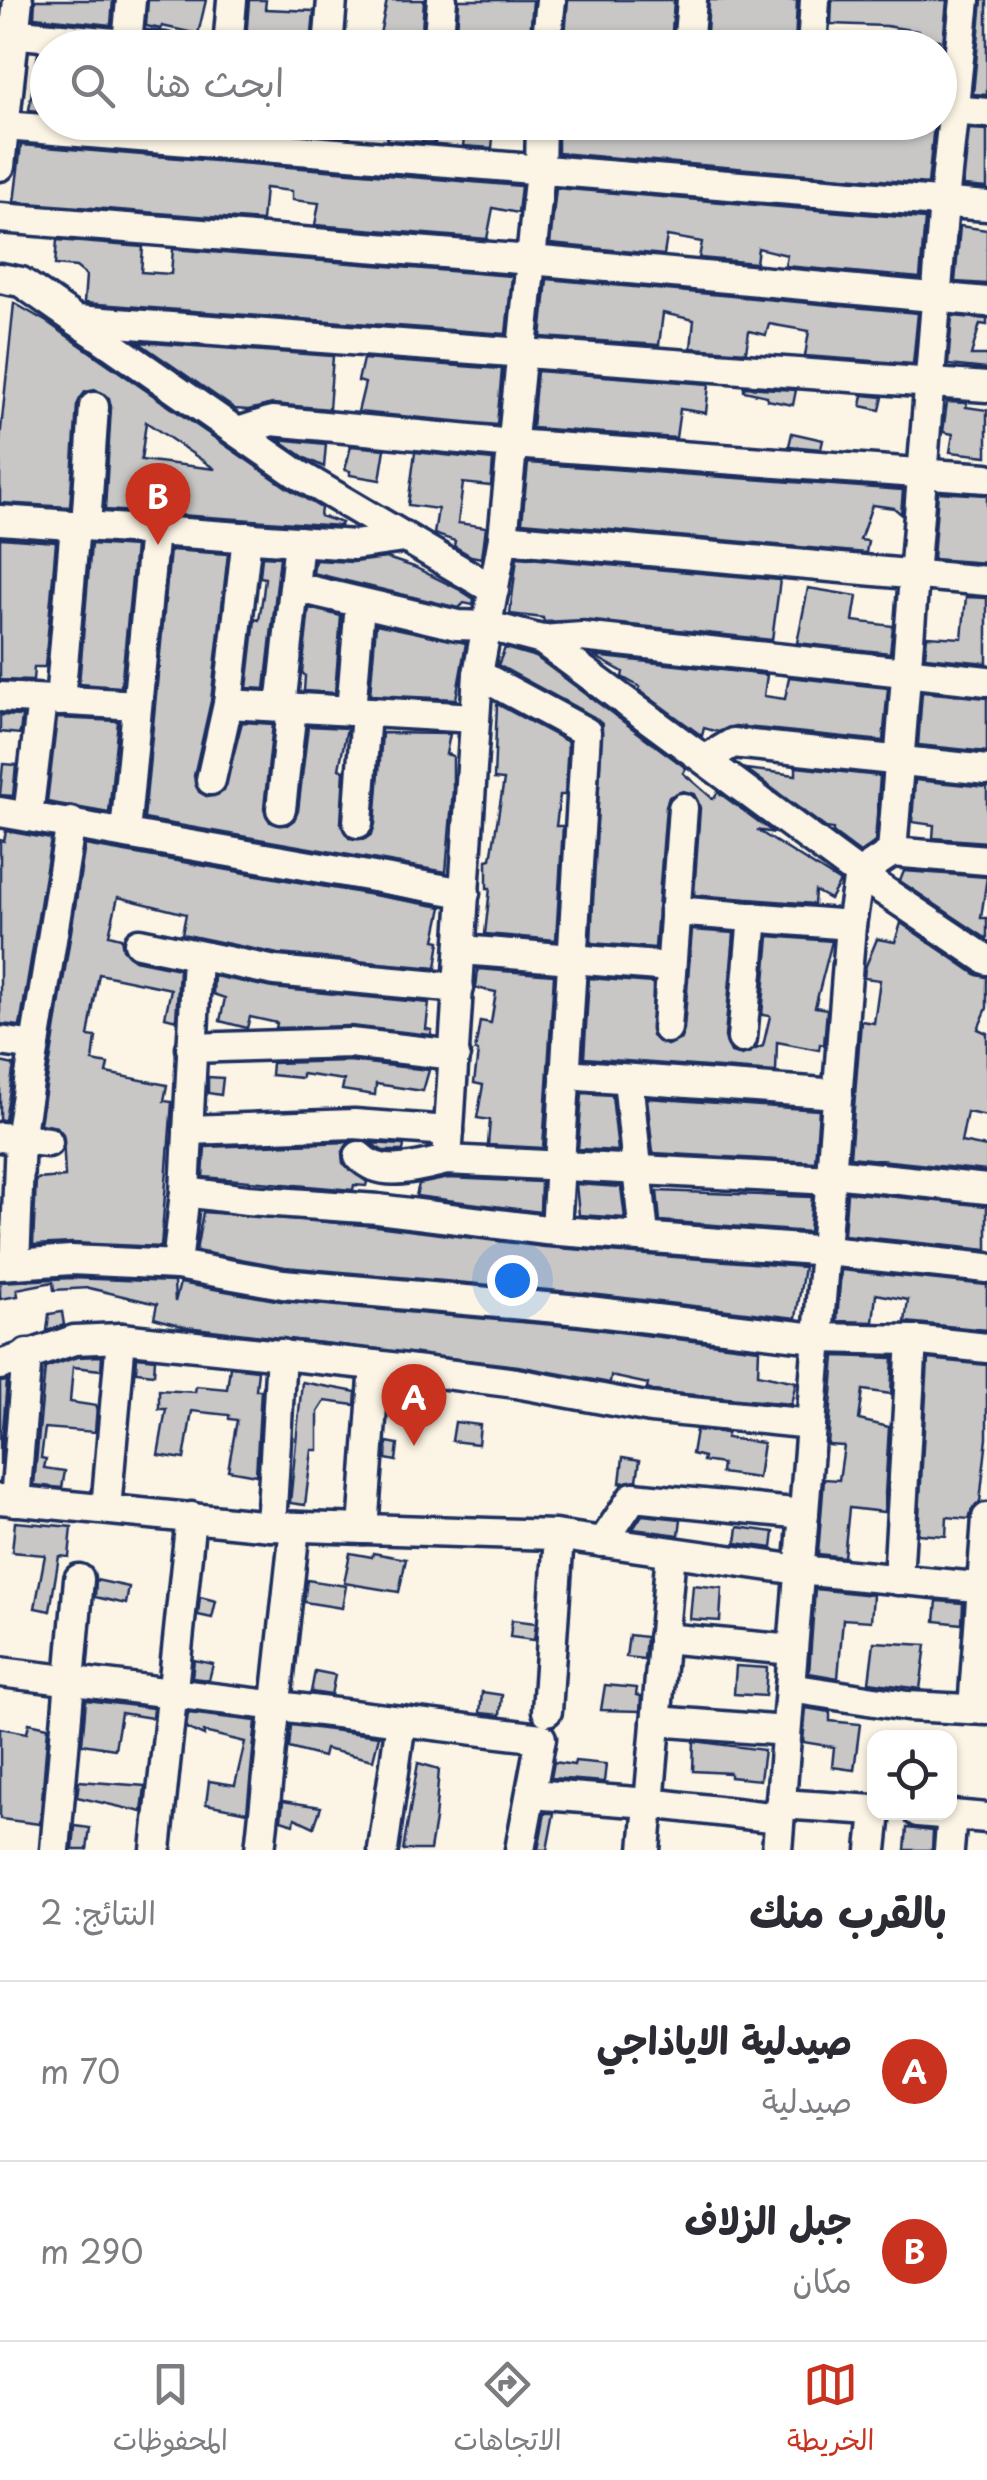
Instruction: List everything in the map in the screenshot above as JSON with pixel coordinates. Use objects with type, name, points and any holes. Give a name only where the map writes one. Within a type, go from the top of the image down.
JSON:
[{"type":"street","points":[[0,166],[7,33],[18,0]]},
{"type":"street","points":[[128,30],[131,0]]},
{"type":"street","points":[[230,30],[232,0]]},
{"type":"street","points":[[330,30],[332,0]]},
{"type":"street","points":[[440,30],[442,0]]},
{"type":"street","points":[[548,30],[551,0]]},
{"type":"street","points":[[690,30],[692,0]]},
{"type":"street","points":[[813,30],[815,0]]},
{"type":"street","points":[[957,48],[964,0]]},
{"type":"street","points":[[957,111],[987,113]]},
{"type":"street","points":[[4,126],[30,128]]},
{"type":"street","points":[[175,140],[987,206]]},
{"type":"street","points":[[448,1160],[478,674],[503,538],[541,140]]},
{"type":"street","points":[[892,852],[932,382],[947,140]]},
{"type":"street","points":[[0,218],[530,260],[987,302]]},
{"type":"street","points":[[0,278],[21,282],[296,473],[494,590]]},
{"type":"street","points":[[76,320],[987,386]]},
{"type":"street","points":[[28,816],[81,526],[94,407]]},
{"type":"street","points":[[238,432],[272,421],[512,444],[987,478]]},
{"type":"street","points":[[0,520],[354,545],[404,538]]},
{"type":"street","points":[[125,833],[154,530]]},
{"type":"street","points":[[212,780],[228,704],[247,537]]},
{"type":"street","points":[[503,538],[987,580]]},
{"type":"street","points":[[281,809],[299,541]]},
{"type":"street","points":[[295,587],[457,625],[488,626],[542,640],[582,638],[987,681]]},
{"type":"street","points":[[358,823],[360,604]]},
{"type":"street","points":[[542,640],[859,874],[987,960]]},
{"type":"street","points":[[478,674],[586,732],[556,1230]]},
{"type":"street","points":[[0,698],[137,705]]},
{"type":"street","points":[[228,704],[475,718]]},
{"type":"street","points":[[706,759],[733,743],[987,770]]},
{"type":"street","points":[[667,1028],[682,808]]},
{"type":"street","points":[[0,812],[466,893]]},
{"type":"street","points":[[71,822],[35,1046],[7,1265],[71,1260],[177,1265],[283,1284],[580,1310],[816,1338],[912,1340],[987,1348]]},
{"type":"street","points":[[776,1850],[851,926],[859,874],[892,852],[987,860]]},
{"type":"street","points":[[674,911],[851,926]]},
{"type":"street","points":[[742,1038],[753,917]]},
{"type":"street","points":[[139,943],[275,971],[459,988]]},
{"type":"street","points":[[462,950],[670,967]]},
{"type":"street","points":[[177,1265],[186,1192],[196,957]]},
{"type":"street","points":[[0,1041],[35,1046]]},
{"type":"street","points":[[192,1048],[350,1043],[454,1055]]},
{"type":"street","points":[[565,1074],[838,1094]]},
{"type":"street","points":[[628,1079],[644,1236]]},
{"type":"street","points":[[188,1130],[354,1124],[449,1131]]},
{"type":"street","points":[[359,1156],[370,1167],[389,1169],[448,1160],[831,1177],[987,1190]]},
{"type":"street","points":[[186,1192],[987,1268]]},
{"type":"street","points":[[0,1364],[74,1340],[121,1338],[375,1365],[516,1383],[650,1408],[811,1424]]},
{"type":"street","points":[[106,1510],[121,1338]]},
{"type":"street","points":[[898,1580],[912,1340]]},
{"type":"street","points":[[27,1354],[8,1500],[283,1526],[559,1536],[799,1570],[984,1588]]},
{"type":"street","points":[[260,1850],[278,1706],[283,1526],[280,1354]]},
{"type":"street","points":[[362,1528],[375,1365]]},
{"type":"street","points":[[603,1542],[633,1497],[804,1514]]},
{"type":"street","points":[[156,1850],[191,1517]]},
{"type":"street","points":[[790,1688],[907,1706],[980,1709],[987,1518]]},
{"type":"street","points":[[547,1712],[559,1536]]},
{"type":"street","points":[[645,1850],[670,1552]]},
{"type":"street","points":[[56,1850],[79,1579]]},
{"type":"street","points":[[663,1638],[792,1650]]},
{"type":"street","points":[[0,1672],[541,1738],[520,1850]]},
{"type":"street","points":[[382,1850],[401,1721]]},
{"type":"street","points":[[656,1721],[786,1731]]},
{"type":"street","points":[[531,1794],[780,1811],[867,1811]]},
{"type":"street","points":[[957,1815],[987,1818]]},
{"type":"street","points":[[872,1850],[874,1820]]},
{"type":"street","points":[[949,1850],[952,1820]]},
{"type":"building","points":[[35,0],[113,0],[111,25],[34,17]]},
{"type":"building","points":[[148,0],[206,0],[199,30],[146,26]]},
{"type":"building","points":[[249,0],[266,0],[265,9],[314,11],[312,30],[247,30]]},
{"type":"building","points":[[387,0],[424,0],[422,30],[381,30]]},
{"type":"building","points":[[459,0],[533,0],[530,30],[457,30]]},
{"type":"building","points":[[568,0],[674,0],[672,30],[566,30]]},
{"type":"building","points":[[709,0],[797,0],[796,30],[707,30]]},
{"type":"building","points":[[832,0],[947,0],[944,30],[831,24]]},
{"type":"building","points":[[982,0],[987,0],[987,95],[973,94]]},
{"type":"building","points":[[969,129],[987,130],[987,188],[963,186]]},
{"type":"building","points":[[387,140],[435,140],[435,143]]},
{"type":"building","points":[[464,140],[493,140],[492,148],[463,146]]},
{"type":"building","points":[[558,140],[932,140],[928,184],[558,153]]},
{"type":"building","points":[[21,145],[521,186],[518,213],[493,208],[487,239],[315,225],[319,203],[292,200],[292,191],[265,188],[262,221],[14,202]]},
{"type":"building","points":[[556,188],[925,219],[920,278],[785,266],[787,255],[758,248],[756,263],[699,258],[702,242],[667,236],[664,255],[550,244]]},
{"type":"building","points":[[960,226],[987,230],[987,284],[955,282]]},
{"type":"building","points":[[57,240],[143,247],[141,272],[171,274],[173,249],[512,276],[506,334],[84,303],[86,275],[76,267],[55,265]]},
{"type":"building","points":[[547,279],[918,313],[913,364],[805,356],[809,331],[769,324],[766,335],[749,331],[746,352],[691,348],[694,320],[663,313],[659,345],[541,337]]},
{"type":"building","points":[[14,303],[321,508],[320,516],[342,523],[340,526],[105,510],[111,407],[109,398],[96,390],[85,392],[77,405],[70,507],[0,503],[0,439]],"holes":[[[146,422],[215,469],[141,460]]]},
{"type":"building","points":[[952,316],[987,319],[987,325],[980,324],[971,355],[987,355],[987,369],[948,365]]},
{"type":"building","points":[[138,342],[333,356],[329,409],[273,404],[235,409]]},
{"type":"building","points":[[363,359],[502,369],[497,425],[358,412],[365,383],[358,381]]},
{"type":"building","points":[[537,371],[709,384],[706,413],[680,409],[676,438],[532,428]]},
{"type":"building","points":[[744,387],[796,390],[793,405],[767,400],[767,396],[744,391]]},
{"type":"building","points":[[863,395],[883,397],[880,410],[861,406]]},
{"type":"building","points":[[947,402],[987,410],[987,456],[950,452],[953,434],[943,432]]},
{"type":"building","points":[[792,433],[823,440],[821,449],[789,446]]},
{"type":"building","points":[[278,439],[326,444],[324,467],[305,458]]},
{"type":"building","points":[[351,446],[385,449],[380,480],[350,475],[345,470]]},
{"type":"building","points":[[415,452],[493,460],[491,486],[463,483],[458,523],[486,527],[482,558],[454,546],[455,541],[434,534],[438,509],[408,505]]},
{"type":"building","points":[[528,463],[903,490],[901,514],[894,508],[872,505],[860,540],[868,541],[866,553],[522,522]]},
{"type":"building","points":[[938,492],[987,495],[987,563],[933,559]]},
{"type":"building","points":[[0,538],[56,542],[45,667],[34,667],[33,681],[0,680]]},
{"type":"building","points":[[91,544],[135,547],[121,687],[79,684]]},
{"type":"building","points":[[170,550],[228,554],[211,701],[194,776],[199,792],[208,797],[224,791],[242,722],[273,724],[264,808],[270,822],[287,825],[298,811],[308,726],[347,728],[339,769],[344,771],[341,823],[349,838],[365,839],[372,834],[375,824],[382,733],[450,734],[446,754],[453,756],[453,790],[446,872],[144,819]]},
{"type":"building","points":[[262,556],[280,557],[265,689],[247,688],[255,619],[259,620],[265,578],[260,577]]},
{"type":"building","points":[[517,557],[780,580],[772,640],[584,620],[544,622],[543,618],[510,614]]},
{"type":"building","points":[[387,558],[460,590],[474,599],[473,605],[464,603],[459,608],[313,573],[315,560],[353,562]]},
{"type":"building","points":[[808,588],[857,596],[853,621],[893,626],[890,653],[797,643]]},
{"type":"building","points":[[966,597],[987,598],[987,663],[925,657],[927,636],[962,638]]},
{"type":"building","points":[[309,608],[341,616],[335,693],[304,691],[302,672]]},
{"type":"building","points":[[376,624],[466,643],[456,699],[370,695]]},
{"type":"building","points":[[505,648],[536,657],[686,768],[683,773],[713,799],[718,792],[774,833],[757,830],[840,882],[830,899],[815,891],[814,904],[694,895],[700,808],[694,794],[683,791],[669,797],[666,807],[655,948],[591,943],[602,724],[498,665]]},
{"type":"building","points":[[594,656],[767,675],[764,696],[785,699],[789,677],[888,688],[883,741],[735,726],[718,732],[704,728],[702,736],[622,677],[623,672]]},
{"type":"building","points":[[922,692],[987,698],[987,752],[918,745]]},
{"type":"building","points":[[497,704],[568,742],[565,795],[560,795],[556,826],[563,826],[556,940],[485,934],[490,888],[487,860],[491,859],[504,780],[494,779]]},
{"type":"building","points":[[0,715],[22,716],[20,734],[0,732]]},
{"type":"building","points":[[57,718],[118,721],[109,813],[47,802]]},
{"type":"building","points":[[3,764],[16,765],[13,796],[0,795]]},
{"type":"building","points":[[796,767],[880,776],[875,842],[860,853],[833,829],[826,828],[746,769],[796,775]]},
{"type":"building","points":[[915,780],[987,787],[987,842],[933,838],[934,825],[912,822]]},
{"type":"building","points":[[6,831],[51,839],[20,1026],[0,1024],[0,840],[4,841]]},
{"type":"building","points":[[85,845],[442,907],[435,940],[440,941],[436,968],[278,954],[182,934],[186,914],[118,897],[109,935],[121,938],[123,949],[135,960],[179,969],[176,1020],[165,1017],[171,989],[99,974],[88,1036],[96,1037],[93,1061],[108,1064],[106,1073],[167,1085],[164,1101],[172,1102],[161,1247],[33,1245],[36,1179],[65,1177],[63,1134],[57,1127],[40,1124]]},
{"type":"building","points":[[904,871],[987,877],[981,918],[987,918],[987,939],[900,881]]},
{"type":"building","points":[[901,923],[977,975],[987,977],[987,1008],[978,1029],[987,1033],[987,1116],[967,1112],[961,1142],[987,1147],[987,1171],[850,1157],[861,1021],[874,1023],[880,980],[864,978],[865,968],[877,939],[895,942]]},
{"type":"building","points":[[692,930],[734,933],[725,1037],[731,1052],[741,1055],[763,1046],[770,1016],[762,1015],[769,936],[832,941],[815,1007],[827,1009],[824,1045],[820,1044],[819,1050],[777,1042],[776,1072],[584,1058],[589,978],[653,983],[652,1036],[667,1045],[681,1039]]},
{"type":"building","points":[[478,969],[554,975],[543,1148],[488,1145],[490,1120],[477,1118],[483,1085],[474,1083],[478,1052],[475,1051],[480,1021],[491,1023],[496,992],[476,988]]},
{"type":"building","points":[[214,976],[273,988],[429,1003],[426,1029],[432,1030],[431,1035],[350,1026],[276,1028],[277,1023],[250,1017],[247,1028],[220,1021],[225,998],[213,994]]},
{"type":"building","points":[[349,1061],[429,1070],[423,1091],[376,1084],[375,1095],[342,1090],[344,1080],[302,1074],[302,1078],[271,1075],[272,1063]]},
{"type":"building","points":[[0,1062],[14,1065],[5,1120],[0,1120]]},
{"type":"building","points":[[208,1077],[223,1078],[221,1095],[208,1093]]},
{"type":"building","points":[[582,1093],[612,1095],[618,1151],[578,1149]]},
{"type":"building","points":[[647,1098],[819,1110],[815,1162],[653,1153]]},
{"type":"building","points":[[350,1142],[342,1153],[343,1163],[367,1182],[366,1186],[354,1185],[353,1190],[203,1177],[205,1147]]},
{"type":"building","points":[[370,1143],[404,1145],[403,1151],[383,1151]]},
{"type":"building","points":[[449,1178],[541,1182],[540,1212],[416,1196],[419,1184]]},
{"type":"building","points":[[576,1184],[621,1187],[625,1218],[579,1215]]},
{"type":"building","points":[[657,1191],[812,1197],[809,1232],[660,1221]]},
{"type":"building","points":[[847,1192],[987,1206],[987,1250],[844,1235]]},
{"type":"building","points":[[203,1212],[376,1226],[545,1247],[804,1267],[796,1318],[582,1293],[285,1267],[196,1251]]},
{"type":"building","points":[[841,1270],[987,1285],[987,1330],[905,1322],[908,1300],[876,1294],[873,1322],[837,1321]]},
{"type":"building","points":[[71,1278],[174,1282],[175,1302],[180,1283],[281,1301],[578,1327],[759,1349],[758,1374],[796,1382],[791,1404],[653,1391],[647,1389],[648,1384],[611,1376],[610,1383],[518,1366],[186,1327],[154,1318],[157,1304],[89,1288],[54,1290],[53,1282],[17,1289],[18,1296],[0,1299],[0,1282]]},
{"type":"building","points":[[62,1312],[64,1325],[47,1331],[49,1314]]},
{"type":"building","points":[[102,1356],[101,1370],[73,1367],[70,1402],[97,1406],[95,1432],[45,1428],[41,1458],[46,1459],[44,1468],[65,1471],[62,1488],[34,1485],[45,1368],[77,1357]]},
{"type":"building","points":[[835,1356],[893,1358],[891,1394],[863,1390],[859,1420],[889,1427],[884,1512],[849,1508],[844,1557],[818,1554],[824,1479],[839,1480],[844,1446],[828,1445]]},
{"type":"building","points":[[137,1357],[155,1359],[154,1374],[136,1372]]},
{"type":"building","points":[[928,1359],[987,1365],[987,1438],[980,1502],[969,1519],[947,1517],[946,1536],[918,1534]]},
{"type":"building","points":[[230,1367],[258,1370],[256,1390],[261,1390],[256,1475],[228,1470],[237,1420],[229,1419],[229,1415],[192,1411],[184,1459],[158,1455],[166,1409],[159,1409],[159,1390],[195,1392],[196,1386],[227,1389]]},
{"type":"building","points":[[7,1381],[0,1466],[0,1382]]},
{"type":"building","points":[[302,1382],[356,1392],[355,1405],[325,1401],[318,1412],[318,1450],[312,1450],[305,1505],[290,1503]]},
{"type":"building","points":[[455,1422],[480,1425],[478,1444],[452,1441]]},
{"type":"building","points":[[696,1430],[763,1443],[758,1478],[721,1473],[722,1464],[703,1461],[704,1457],[692,1454]]},
{"type":"building","points":[[387,1442],[398,1444],[396,1461],[386,1459]]},
{"type":"building","points":[[623,1457],[640,1460],[637,1480],[620,1483]]},
{"type":"building","points":[[642,1515],[681,1519],[679,1535],[633,1529]]},
{"type":"building","points":[[15,1522],[72,1527],[69,1557],[59,1556],[50,1611],[35,1608],[45,1555],[12,1552]]},
{"type":"building","points":[[738,1527],[774,1532],[772,1548],[736,1543]]},
{"type":"building","points":[[350,1553],[406,1559],[399,1592],[344,1583]]},
{"type":"building","points":[[96,1580],[129,1587],[126,1604],[95,1597]]},
{"type":"building","points":[[307,1580],[346,1586],[342,1608],[304,1602]]},
{"type":"building","points":[[693,1585],[722,1588],[720,1621],[690,1619]]},
{"type":"building","points":[[815,1589],[873,1595],[871,1621],[843,1619],[838,1678],[809,1673]]},
{"type":"building","points":[[200,1597],[216,1601],[212,1618],[198,1615]]},
{"type":"building","points":[[937,1601],[963,1603],[962,1624],[935,1621]]},
{"type":"building","points":[[512,1620],[536,1623],[534,1640],[510,1637]]},
{"type":"building","points":[[629,1635],[646,1637],[644,1659],[626,1657]]},
{"type":"building","points":[[874,1642],[926,1645],[920,1689],[869,1682]]},
{"type":"building","points":[[194,1660],[213,1664],[209,1680],[192,1678]]},
{"type":"building","points":[[736,1666],[767,1668],[765,1696],[734,1694]]},
{"type":"building","points":[[315,1671],[335,1675],[331,1695],[311,1692]]},
{"type":"building","points":[[605,1685],[637,1688],[640,1711],[601,1710]]},
{"type":"building","points":[[482,1692],[502,1695],[500,1715],[480,1713]]},
{"type":"building","points":[[86,1700],[153,1708],[152,1718],[121,1713],[115,1749],[82,1744]]},
{"type":"building","points":[[806,1708],[830,1712],[830,1721],[860,1724],[854,1770],[832,1767],[834,1747],[803,1742]]},
{"type":"building","points":[[188,1713],[256,1721],[247,1812],[206,1804],[209,1781],[235,1785],[245,1742],[204,1732],[204,1736],[186,1728]]},
{"type":"building","points":[[29,1723],[48,1727],[40,1824],[0,1819],[0,1728],[27,1733]]},
{"type":"building","points":[[291,1725],[379,1736],[373,1760],[325,1749],[323,1757],[289,1748]]},
{"type":"building","points":[[694,1741],[764,1750],[760,1780],[693,1771]]},
{"type":"building","points":[[575,1761],[606,1764],[604,1782],[551,1778],[554,1762],[574,1765]]},
{"type":"building","points":[[418,1763],[439,1769],[430,1850],[403,1850]]},
{"type":"building","points":[[79,1781],[145,1786],[142,1812],[77,1797]]},
{"type":"building","points":[[283,1801],[321,1807],[314,1827],[295,1818],[294,1824],[281,1820]]},
{"type":"building","points":[[545,1813],[554,1813],[547,1850],[538,1850]]},
{"type":"building","points":[[75,1826],[90,1828],[87,1850],[73,1850]]},
{"type":"building","points":[[907,1828],[933,1831],[932,1850],[905,1850]]},
{"type":"place","name":"جبل الزلاف","points":[[158,545]]},
{"type":"place","name":"صيدلية الاياذاجي","points":[[414,1446]]}]
